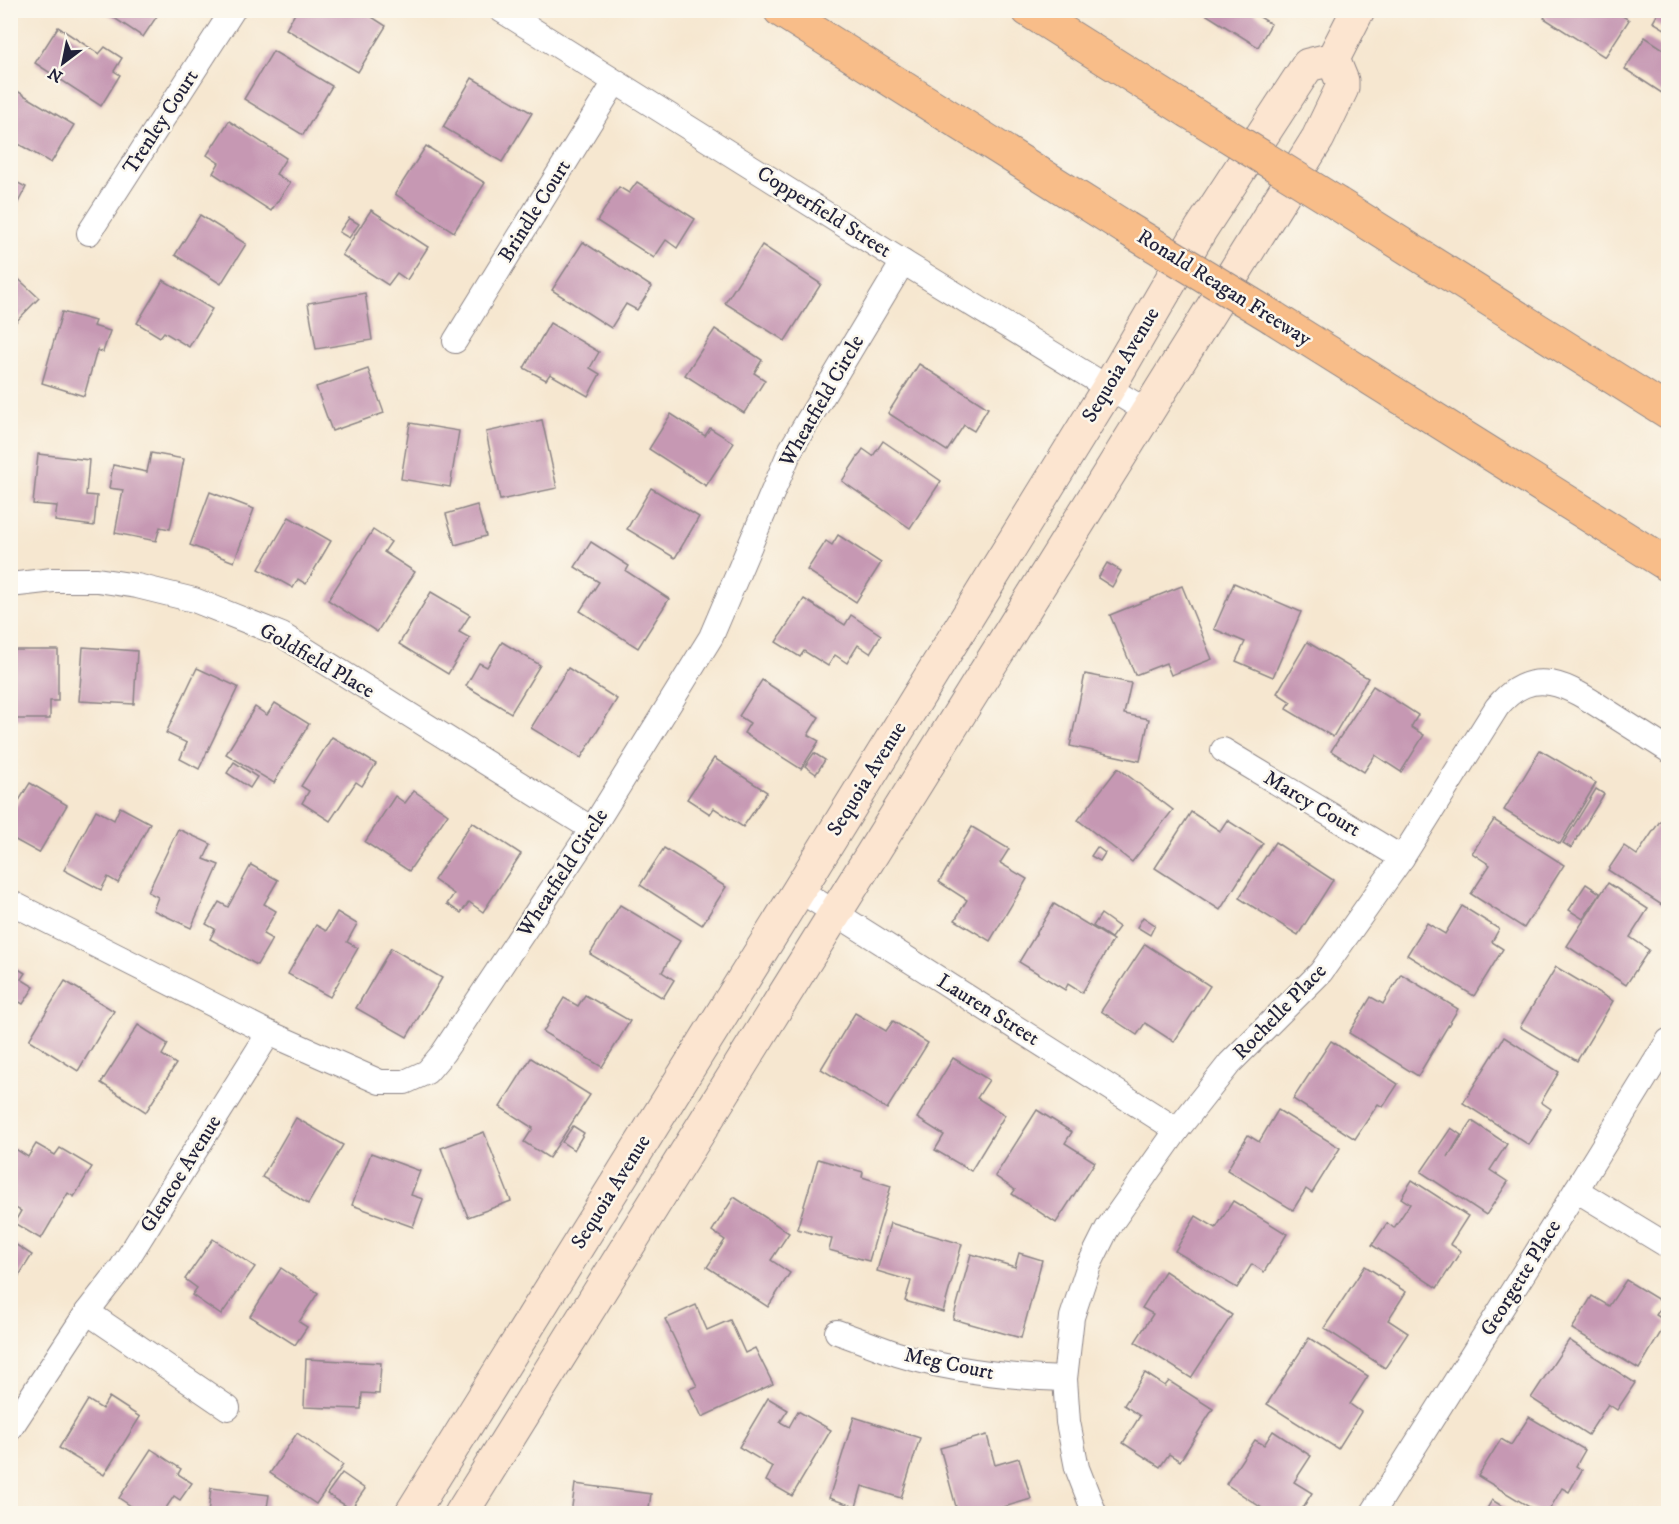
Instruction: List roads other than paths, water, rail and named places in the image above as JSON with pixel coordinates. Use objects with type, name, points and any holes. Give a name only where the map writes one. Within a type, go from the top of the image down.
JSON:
[{"type":"highway","name":"Ronald Reagan Freeway","points":[[780,10],[1668,565]]},
{"type":"highway","points":[[1028,10],[1668,412]]},
{"type":"main road","points":[[1332,59],[1358,10]]},
{"type":"main road","name":"Sequoia Avenue","points":[[411,1514],[1109,387],[1201,229],[1308,65],[1332,59],[1340,74],[1342,88],[1318,138],[461,1514]]},
{"type":"street","name":"Trenley Court","points":[[89,233],[233,10]]},
{"type":"street","name":"Copperfield Street","points":[[501,10],[903,262],[1148,412]]},
{"type":"street","name":"Brindle Court","points":[[456,341],[615,82]]},
{"type":"street","name":"Wheatfield Circle","points":[[10,902],[269,1033],[380,1082],[405,1082],[427,1072],[443,1053],[592,829],[711,637],[791,450],[903,262]]},
{"type":"street","name":"Goldfield Place","points":[[10,585],[53,580],[97,580],[137,586],[194,600],[282,635],[592,829]]},
{"type":"street","name":"Rochelle Place","points":[[1095,1514],[1077,1468],[1068,1422],[1065,1379],[1072,1317],[1089,1265],[1107,1229],[1178,1130],[1230,1063],[1321,972],[1402,858],[1505,697],[1521,686],[1536,682],[1560,685],[1578,693],[1668,750]]},
{"type":"street","name":"Marcy Court","points":[[1222,750],[1402,858]]},
{"type":"street","name":"Lauren Street","points":[[799,890],[1178,1130]]},
{"type":"street","name":"Glencoe Avenue","points":[[10,1429],[87,1312],[122,1267],[269,1033]]},
{"type":"street","name":"Georgette Place","points":[[1372,1514],[1668,1041]]},
{"type":"street","points":[[1576,1190],[1668,1246]]},
{"type":"street","points":[[87,1312],[228,1407]]},
{"type":"street","name":"Meg Court","points":[[837,1332],[898,1354],[959,1369],[1017,1378],[1065,1379]]}]
